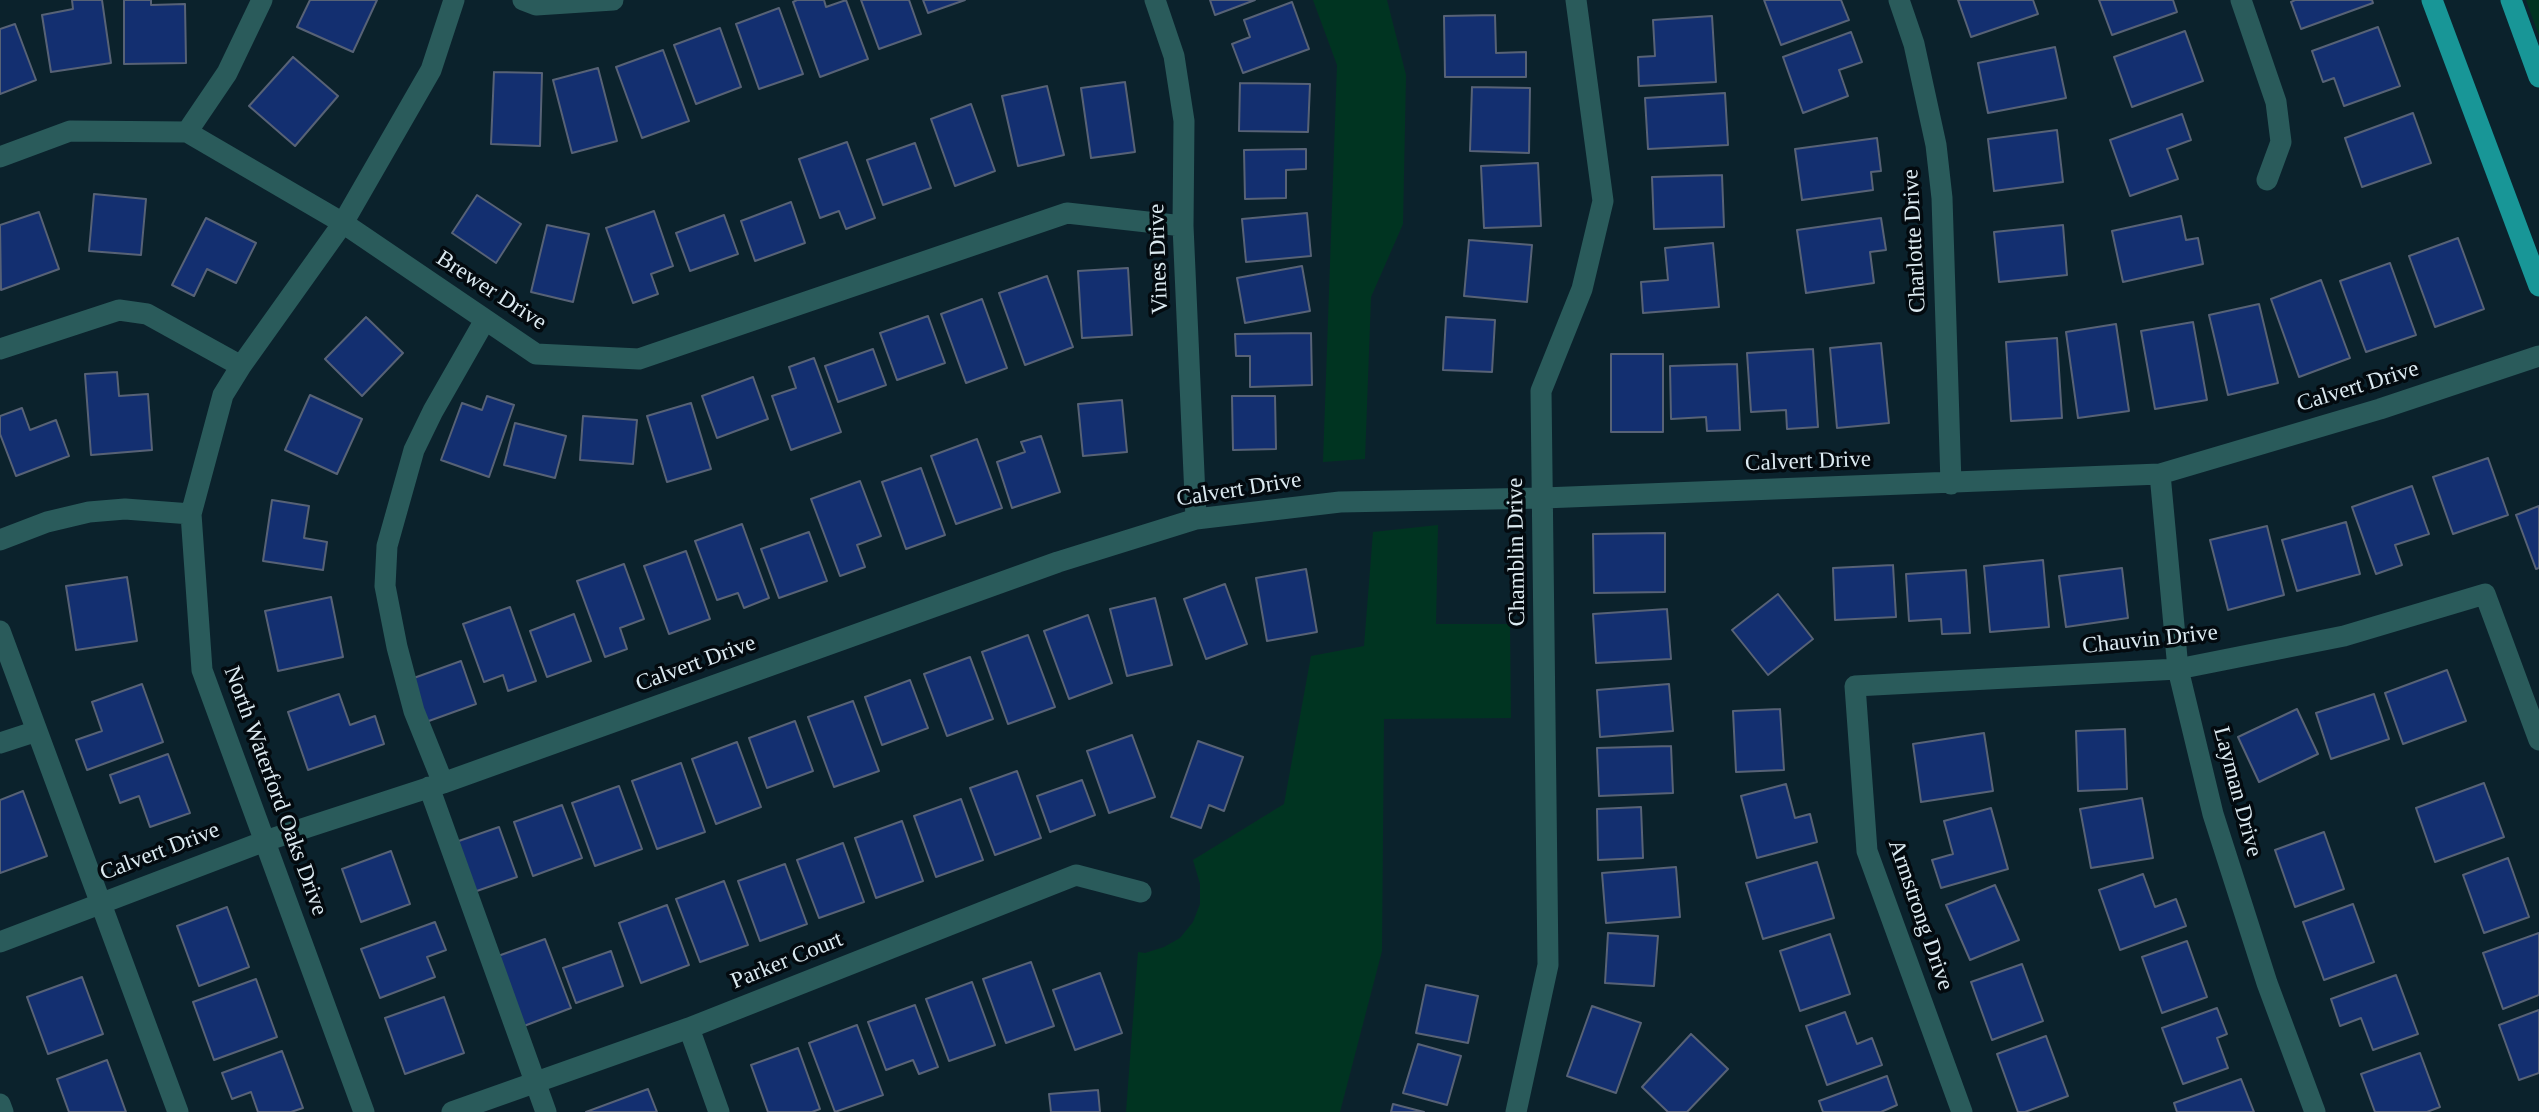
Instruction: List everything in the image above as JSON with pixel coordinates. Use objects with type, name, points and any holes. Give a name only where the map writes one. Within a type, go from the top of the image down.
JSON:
[{"type":"main road","points":[[2432,0],[2539,285]]},
{"type":"main road","points":[[2511,0],[2539,77]]},
{"type":"street","points":[[187,132],[227,72],[262,0]]},
{"type":"street","name":"North Waterford Oaks Drive","points":[[364,1112],[202,670],[191,514],[223,394],[343,223],[431,71],[454,0]]},
{"type":"street","points":[[523,0],[536,5],[613,0]]},
{"type":"street","name":"Vines Drive","points":[[1155,0],[1174,56],[1184,121],[1183,226],[1196,519]]},
{"type":"street","name":"Chamblin Drive","points":[[1516,1112],[1548,965],[1541,391],[1582,289],[1603,201],[1576,0]]},
{"type":"street","name":"Charlotte Drive","points":[[1899,0],[1914,44],[1936,145],[1942,198],[1951,484]]},
{"type":"street","points":[[2242,0],[2276,102],[2281,142],[2267,180]]},
{"type":"street","name":"Brewer Drive","points":[[0,156],[69,131],[187,132],[343,223],[536,354],[639,359],[1067,213],[1183,226]]},
{"type":"street","points":[[0,349],[119,310],[147,314],[241,366]]},
{"type":"street","points":[[485,320],[414,450],[387,546],[385,586],[397,647],[436,785],[547,1112]]},
{"type":"street","name":"Calvert Drive","points":[[0,942],[265,841],[436,785],[1058,562],[1196,519],[1340,502],[1543,498],[2160,474],[2379,409],[2539,356]]},
{"type":"street","name":"Layman Drive","points":[[2160,474],[2178,668],[2213,814],[2267,983],[2315,1112]]},
{"type":"street","points":[[0,540],[47,522],[89,512],[125,509],[191,514]]},
{"type":"street","name":"Chauvin Drive","points":[[1855,686],[2178,668],[2344,636],[2485,594],[2539,740]]},
{"type":"street","points":[[0,631],[178,1112]]},
{"type":"street","name":"Armstrong Drive","points":[[1855,686],[1867,851],[1962,1112]]},
{"type":"street","points":[[0,743],[37,731]]},
{"type":"street","name":"Parker Court","points":[[452,1112],[689,1028],[1076,875],[1142,892]]},
{"type":"street","points":[[689,1028],[719,1112]]},
{"type":"street","points":[[0,1104],[3,1112]]},
{"type":"green space","points":[[1313,0],[1387,0],[1406,75],[1403,224],[1371,297],[1365,459],[1323,462],[1337,65]]},
{"type":"green space","points":[[2526,0],[2539,0],[2539,36]]},
{"type":"green space","points":[[1438,525],[1436,624],[1510,624],[1511,718],[1384,719],[1382,951],[1340,1112],[1126,1112],[1138,952],[1145,953],[1164,947],[1180,938],[1193,922],[1200,904],[1200,884],[1193,860],[1284,804],[1311,656],[1364,646],[1373,532]]},
{"type":"building","points":[[72,0],[102,0],[111,63],[51,72],[42,15],[73,9]]},
{"type":"building","points":[[124,0],[151,0],[151,5],[185,4],[186,63],[124,64]]},
{"type":"building","points":[[310,0],[377,0],[353,52],[297,27]]},
{"type":"building","points":[[824,0],[826,7],[846,0],[868,59],[820,77],[793,2]]},
{"type":"building","points":[[861,0],[909,0],[921,34],[879,49]]},
{"type":"building","points":[[923,0],[965,0],[928,13]]},
{"type":"building","points":[[1210,0],[1255,0],[1215,15]]},
{"type":"building","points":[[1764,0],[1841,0],[1849,20],[1781,45]]},
{"type":"building","points":[[1958,0],[2033,0],[2038,14],[1971,37]]},
{"type":"building","points":[[2099,0],[2173,0],[2177,12],[2112,35]]},
{"type":"building","points":[[2372,0],[2373,3],[2301,29],[2291,2]]},
{"type":"building","points":[[1292,2],[1309,49],[1243,73],[1232,44],[1250,37],[1244,20]]},
{"type":"building","points":[[779,8],[803,74],[759,89],[736,24]]},
{"type":"building","points":[[1495,15],[1496,53],[1526,52],[1526,77],[1445,77],[1444,16]]},
{"type":"building","points":[[1712,16],[1716,82],[1639,86],[1638,57],[1655,56],[1653,20]]},
{"type":"building","points":[[15,24],[36,80],[0,94],[0,29]]},
{"type":"building","points":[[2378,27],[2400,86],[2344,106],[2334,78],[2323,82],[2312,51]]},
{"type":"building","points":[[720,28],[741,87],[696,104],[674,45]]},
{"type":"building","points":[[2185,31],[2203,81],[2132,107],[2114,57]]},
{"type":"building","points":[[1851,32],[1862,62],[1839,70],[1848,96],[1803,113],[1783,57]]},
{"type":"building","points":[[2055,47],[2066,98],[1988,113],[1978,63]]},
{"type":"building","points":[[663,50],[689,121],[642,138],[616,67]]},
{"type":"building","points":[[293,57],[338,96],[295,146],[249,106]]},
{"type":"building","points":[[598,68],[617,141],[572,153],[553,80]]},
{"type":"building","points":[[494,72],[542,73],[540,146],[491,144]]},
{"type":"building","points":[[1125,82],[1135,152],[1091,158],[1081,88]]},
{"type":"building","points":[[1240,83],[1310,84],[1308,132],[1239,131]]},
{"type":"building","points":[[1047,86],[1064,155],[1018,166],[1002,96]]},
{"type":"building","points":[[1472,87],[1530,88],[1529,153],[1470,151]]},
{"type":"building","points":[[1725,93],[1728,145],[1648,149],[1645,98]]},
{"type":"building","points":[[971,104],[995,171],[955,186],[931,119]]},
{"type":"building","points":[[2413,113],[2431,163],[2362,187],[2345,138]]},
{"type":"building","points":[[2182,114],[2191,140],[2167,149],[2178,179],[2130,196],[2110,140]]},
{"type":"building","points":[[2057,130],[2063,182],[1994,191],[1988,139]]},
{"type":"building","points":[[1877,138],[1881,171],[1871,172],[1873,190],[1802,200],[1795,149]]},
{"type":"building","points":[[847,142],[875,218],[846,229],[839,211],[820,218],[799,159]]},
{"type":"building","points":[[915,143],[931,188],[883,205],[867,160]]},
{"type":"building","points":[[1306,149],[1306,169],[1286,170],[1286,198],[1245,199],[1244,150]]},
{"type":"building","points":[[1538,163],[1541,226],[1484,228],[1481,166]]},
{"type":"building","points":[[1722,175],[1724,227],[1654,229],[1652,177]]},
{"type":"building","points":[[94,194],[146,199],[141,255],[89,251]]},
{"type":"building","points":[[477,195],[521,224],[496,263],[452,233]]},
{"type":"building","points":[[791,202],[805,243],[755,261],[741,221]]},
{"type":"building","points":[[654,211],[673,266],[651,274],[658,294],[633,303],[606,228]]},
{"type":"building","points":[[39,212],[59,269],[1,290],[0,225]]},
{"type":"building","points":[[1307,213],[1311,256],[1246,262],[1242,219]]},
{"type":"building","points":[[724,215],[738,254],[690,271],[676,233]]},
{"type":"building","points":[[2181,216],[2186,240],[2198,238],[2203,264],[2123,282],[2112,231]]},
{"type":"building","points":[[206,218],[256,243],[236,283],[207,269],[194,296],[172,285]]},
{"type":"building","points":[[1881,218],[1886,250],[1870,252],[1874,283],[1806,293],[1797,230]]},
{"type":"building","points":[[547,225],[589,234],[573,302],[531,292]]},
{"type":"building","points":[[2063,225],[2067,275],[1999,282],[1994,232]]},
{"type":"building","points":[[2458,238],[2484,309],[2435,327],[2409,256]]},
{"type":"building","points":[[1469,240],[1532,245],[1527,302],[1464,296]]},
{"type":"building","points":[[1713,243],[1719,307],[1643,313],[1641,282],[1668,280],[1665,248]]},
{"type":"building","points":[[2390,263],[2416,335],[2366,352],[2340,281]]},
{"type":"building","points":[[1302,266],[1310,311],[1245,323],[1237,278]]},
{"type":"building","points":[[1128,268],[1132,335],[1082,338],[1078,271]]},
{"type":"building","points":[[1047,276],[1073,347],[1025,365],[999,293]]},
{"type":"building","points":[[2321,280],[2350,358],[2299,377],[2271,299]]},
{"type":"building","points":[[982,299],[1007,368],[966,383],[941,314]]},
{"type":"building","points":[[2259,304],[2278,383],[2228,395],[2209,315]]},
{"type":"building","points":[[928,316],[945,363],[897,380],[880,333]]},
{"type":"building","points":[[366,317],[403,353],[362,396],[325,359]]},
{"type":"building","points":[[1446,317],[1495,320],[1492,372],[1443,370]]},
{"type":"building","points":[[2193,322],[2207,400],[2155,409],[2141,331]]},
{"type":"building","points":[[2116,324],[2129,411],[2078,418],[2066,332]]},
{"type":"building","points":[[1311,333],[1312,385],[1250,387],[1250,356],[1236,356],[1235,334]]},
{"type":"building","points":[[2057,338],[2062,418],[2011,421],[2006,342]]},
{"type":"building","points":[[1881,343],[1889,423],[1837,428],[1830,348]]},
{"type":"building","points":[[873,349],[886,385],[838,402],[825,366]]},
{"type":"building","points":[[1813,349],[1818,427],[1787,429],[1786,410],[1751,412],[1747,353]]},
{"type":"building","points":[[1611,354],[1663,354],[1663,432],[1611,432]]},
{"type":"building","points":[[814,358],[841,432],[791,450],[772,396],[796,388],[789,367]]},
{"type":"building","points":[[1737,364],[1740,430],[1707,431],[1706,417],[1671,419],[1670,366]]},
{"type":"building","points":[[117,372],[119,396],[148,394],[152,450],[91,455],[85,374]]},
{"type":"building","points":[[753,377],[768,419],[717,438],[702,396]]},
{"type":"building","points":[[310,395],[362,419],[337,474],[285,450]]},
{"type":"building","points":[[487,396],[514,405],[489,477],[441,460],[462,403],[482,410]]},
{"type":"building","points":[[1232,396],[1275,396],[1276,449],[1233,450]]},
{"type":"building","points":[[1122,400],[1127,452],[1083,456],[1078,404]]},
{"type":"building","points":[[691,403],[711,469],[667,482],[647,416]]},
{"type":"building","points":[[22,408],[30,430],[56,420],[69,456],[16,476],[0,434],[0,416]]},
{"type":"building","points":[[583,416],[637,420],[633,464],[580,460]]},
{"type":"building","points":[[515,423],[566,436],[555,478],[504,465]]},
{"type":"building","points":[[1041,436],[1060,492],[1012,508],[997,462],[1025,452],[1021,442]]},
{"type":"building","points":[[977,439],[1002,508],[956,524],[931,456]]},
{"type":"building","points":[[2488,458],[2508,515],[2453,534],[2433,477]]},
{"type":"building","points":[[921,468],[945,535],[906,549],[882,482]]},
{"type":"building","points":[[860,481],[881,536],[857,545],[865,567],[840,576],[811,499]]},
{"type":"building","points":[[2412,486],[2429,534],[2395,545],[2402,565],[2376,574],[2352,507]]},
{"type":"building","points":[[272,500],[309,506],[304,538],[327,542],[323,570],[263,561]]},
{"type":"building","points":[[2539,506],[2539,568],[2536,569],[2516,515]]},
{"type":"building","points":[[2346,522],[2360,574],[2297,591],[2282,540]]},
{"type":"building","points":[[742,524],[769,598],[744,608],[738,593],[717,600],[695,541]]},
{"type":"building","points":[[2267,526],[2284,595],[2228,610],[2210,540]]},
{"type":"building","points":[[809,532],[827,581],[779,598],[761,549]]},
{"type":"building","points":[[1665,533],[1665,592],[1594,593],[1593,534]]},
{"type":"building","points":[[686,551],[710,619],[669,634],[644,566]]},
{"type":"building","points":[[2043,560],[2049,627],[1990,632],[1984,566]]},
{"type":"building","points":[[624,564],[644,619],[620,628],[627,649],[605,657],[577,581]]},
{"type":"building","points":[[1893,565],[1896,617],[1835,620],[1833,568]]},
{"type":"building","points":[[2122,568],[2128,618],[2066,627],[2059,576]]},
{"type":"building","points":[[1306,569],[1317,632],[1267,641],[1256,578]]},
{"type":"building","points":[[1966,570],[1970,633],[1942,634],[1941,619],[1909,621],[1906,574]]},
{"type":"building","points":[[127,577],[137,641],[76,650],[66,586]]},
{"type":"building","points":[[1225,584],[1247,644],[1206,659],[1184,599]]},
{"type":"building","points":[[1778,594],[1813,639],[1768,675],[1732,630]]},
{"type":"building","points":[[331,597],[343,657],[278,671],[265,611]]},
{"type":"building","points":[[1155,598],[1172,665],[1127,676],[1110,609]]},
{"type":"building","points":[[510,607],[536,681],[508,691],[503,675],[484,682],[463,624]]},
{"type":"building","points":[[1667,609],[1671,659],[1596,663],[1593,614]]},
{"type":"building","points":[[574,614],[591,661],[547,677],[530,631]]},
{"type":"building","points":[[1088,615],[1112,683],[1069,699],[1044,631]]},
{"type":"building","points":[[1028,635],[1055,707],[1008,724],[982,652]]},
{"type":"building","points":[[970,657],[993,719],[947,736],[924,674]]},
{"type":"building","points":[[461,661],[476,704],[426,722],[411,679]]},
{"type":"building","points":[[2447,670],[2466,721],[2403,744],[2385,693]]},
{"type":"building","points":[[910,680],[928,728],[882,745],[865,697]]},
{"type":"building","points":[[142,684],[163,742],[87,770],[76,740],[102,731],[92,702]]},
{"type":"building","points":[[1669,684],[1673,731],[1600,737],[1597,690]]},
{"type":"building","points":[[339,694],[350,725],[375,716],[384,744],[308,770],[288,712]]},
{"type":"building","points":[[2374,694],[2389,739],[2331,759],[2316,713]]},
{"type":"building","points":[[853,701],[879,771],[834,787],[808,717]]},
{"type":"building","points":[[1780,709],[1784,770],[1736,772],[1733,711]]},
{"type":"building","points":[[2297,709],[2318,754],[2259,782],[2238,737]]},
{"type":"building","points":[[795,721],[813,771],[767,788],[749,738]]},
{"type":"building","points":[[2125,729],[2127,789],[2078,791],[2076,731]]},
{"type":"building","points":[[1984,733],[1993,791],[1921,802],[1913,744]]},
{"type":"building","points":[[1132,735],[1155,797],[1109,813],[1087,751]]},
{"type":"building","points":[[1198,741],[1243,757],[1224,811],[1209,805],[1201,828],[1171,817]]},
{"type":"building","points":[[737,742],[761,807],[716,824],[692,759]]},
{"type":"building","points":[[1671,746],[1673,793],[1599,796],[1597,748]]},
{"type":"building","points":[[168,754],[190,813],[150,827],[139,796],[120,803],[110,775]]},
{"type":"building","points":[[681,763],[705,832],[657,849],[632,781]]},
{"type":"building","points":[[1017,771],[1041,838],[995,855],[970,788]]},
{"type":"building","points":[[1082,780],[1095,815],[1050,832],[1037,796]]},
{"type":"building","points":[[2484,783],[2504,837],[2435,862],[2416,808]]},
{"type":"building","points":[[1786,784],[1795,818],[1810,814],[1817,842],[1757,858],[1741,796]]},
{"type":"building","points":[[619,786],[642,849],[595,866],[572,803]]},
{"type":"building","points":[[23,791],[47,856],[0,873],[0,800]]},
{"type":"building","points":[[2142,798],[2153,858],[2091,868],[2080,809]]},
{"type":"building","points":[[961,799],[983,860],[936,877],[914,816]]},
{"type":"building","points":[[562,805],[582,858],[533,876],[514,822]]},
{"type":"building","points":[[1641,807],[1643,858],[1598,860],[1597,809]]},
{"type":"building","points":[[1991,808],[2008,869],[1941,888],[1932,860],[1953,854],[1944,821]]},
{"type":"building","points":[[902,821],[923,881],[876,898],[855,838]]},
{"type":"building","points":[[499,827],[517,877],[471,893],[453,843]]},
{"type":"building","points":[[2324,832],[2344,889],[2295,907],[2275,850]]},
{"type":"building","points":[[843,843],[864,902],[819,918],[797,860]]},
{"type":"building","points":[[391,851],[410,904],[361,922],[342,869]]},
{"type":"building","points":[[2508,858],[2529,917],[2484,933],[2463,875]]},
{"type":"building","points":[[1817,862],[1834,918],[1763,939],[1746,883]]},
{"type":"building","points":[[785,864],[807,924],[760,941],[738,881]]},
{"type":"building","points":[[1676,867],[1680,917],[1606,923],[1602,873]]},
{"type":"building","points":[[2143,874],[2155,907],[2176,899],[2186,926],[2120,950],[2099,890]]},
{"type":"building","points":[[724,881],[748,945],[700,962],[676,899]]},
{"type":"building","points":[[1995,885],[2019,940],[1970,960],[1946,905]]},
{"type":"building","points":[[2353,904],[2374,962],[2324,980],[2303,922]]},
{"type":"building","points":[[667,905],[689,965],[641,983],[619,923]]},
{"type":"building","points":[[227,907],[249,967],[199,986],[177,926]]},
{"type":"building","points":[[435,922],[446,950],[427,957],[435,977],[380,998],[361,949]]},
{"type":"building","points":[[1608,933],[1658,936],[1654,986],[1605,983]]},
{"type":"building","points":[[2539,933],[2539,995],[2503,1009],[2483,953]]},
{"type":"building","points":[[1830,934],[1850,994],[1800,1011],[1780,951]]},
{"type":"building","points":[[545,939],[571,1008],[524,1026],[498,956]]},
{"type":"building","points":[[2187,941],[2207,997],[2162,1013],[2142,957]]},
{"type":"building","points":[[611,951],[623,986],[576,1003],[563,968]]},
{"type":"building","points":[[1031,962],[1054,1026],[1006,1043],[983,979]]},
{"type":"building","points":[[2022,964],[2043,1021],[1992,1040],[1971,982]]},
{"type":"building","points":[[1100,973],[1122,1033],[1075,1050],[1053,990]]},
{"type":"building","points":[[2396,975],[2418,1034],[2373,1050],[2361,1018],[2340,1026],[2331,999]]},
{"type":"building","points":[[82,977],[103,1034],[48,1054],[27,997]]},
{"type":"building","points":[[256,979],[277,1037],[214,1060],[193,1002]]},
{"type":"building","points":[[972,982],[995,1045],[949,1061],[926,999]]},
{"type":"building","points":[[1426,985],[1478,996],[1468,1043],[1416,1033]]},
{"type":"building","points":[[444,997],[464,1053],[405,1074],[385,1018]]},
{"type":"building","points":[[915,1005],[938,1067],[919,1074],[913,1060],[886,1070],[868,1022]]},
{"type":"building","points":[[1592,1006],[1641,1023],[1616,1093],[1567,1076]]},
{"type":"building","points":[[2217,1008],[2227,1034],[2217,1038],[2228,1068],[2183,1084],[2162,1028]]},
{"type":"building","points":[[2539,1010],[2539,1073],[2519,1080],[2499,1025]]},
{"type":"building","points":[[1845,1012],[1857,1044],[1872,1038],[1882,1065],[1827,1085],[1806,1026]]},
{"type":"building","points":[[857,1025],[883,1095],[835,1112],[809,1043]]},
{"type":"building","points":[[1691,1034],[1728,1069],[1687,1112],[1668,1112],[1642,1087]]},
{"type":"building","points":[[2046,1036],[2068,1096],[2025,1112],[2018,1112],[1997,1054]]},
{"type":"building","points":[[1418,1044],[1461,1056],[1447,1105],[1403,1093]]},
{"type":"building","points":[[798,1048],[820,1109],[812,1112],[768,1112],[751,1065]]},
{"type":"building","points":[[282,1051],[303,1108],[291,1112],[258,1112],[251,1092],[232,1099],[222,1073]]},
{"type":"building","points":[[2420,1053],[2440,1107],[2427,1112],[2375,1112],[2361,1074]]},
{"type":"building","points":[[107,1060],[126,1112],[69,1112],[57,1079]]},
{"type":"building","points":[[1887,1076],[1897,1105],[1881,1112],[1823,1112],[1819,1101]]},
{"type":"building","points":[[2241,1079],[2254,1112],[2177,1112],[2174,1103]]},
{"type":"building","points":[[648,1089],[657,1112],[586,1112]]},
{"type":"building","points":[[1098,1090],[1100,1112],[1051,1112],[1049,1094]]},
{"type":"building","points":[[1393,1104],[1424,1112],[1391,1112]]}]
